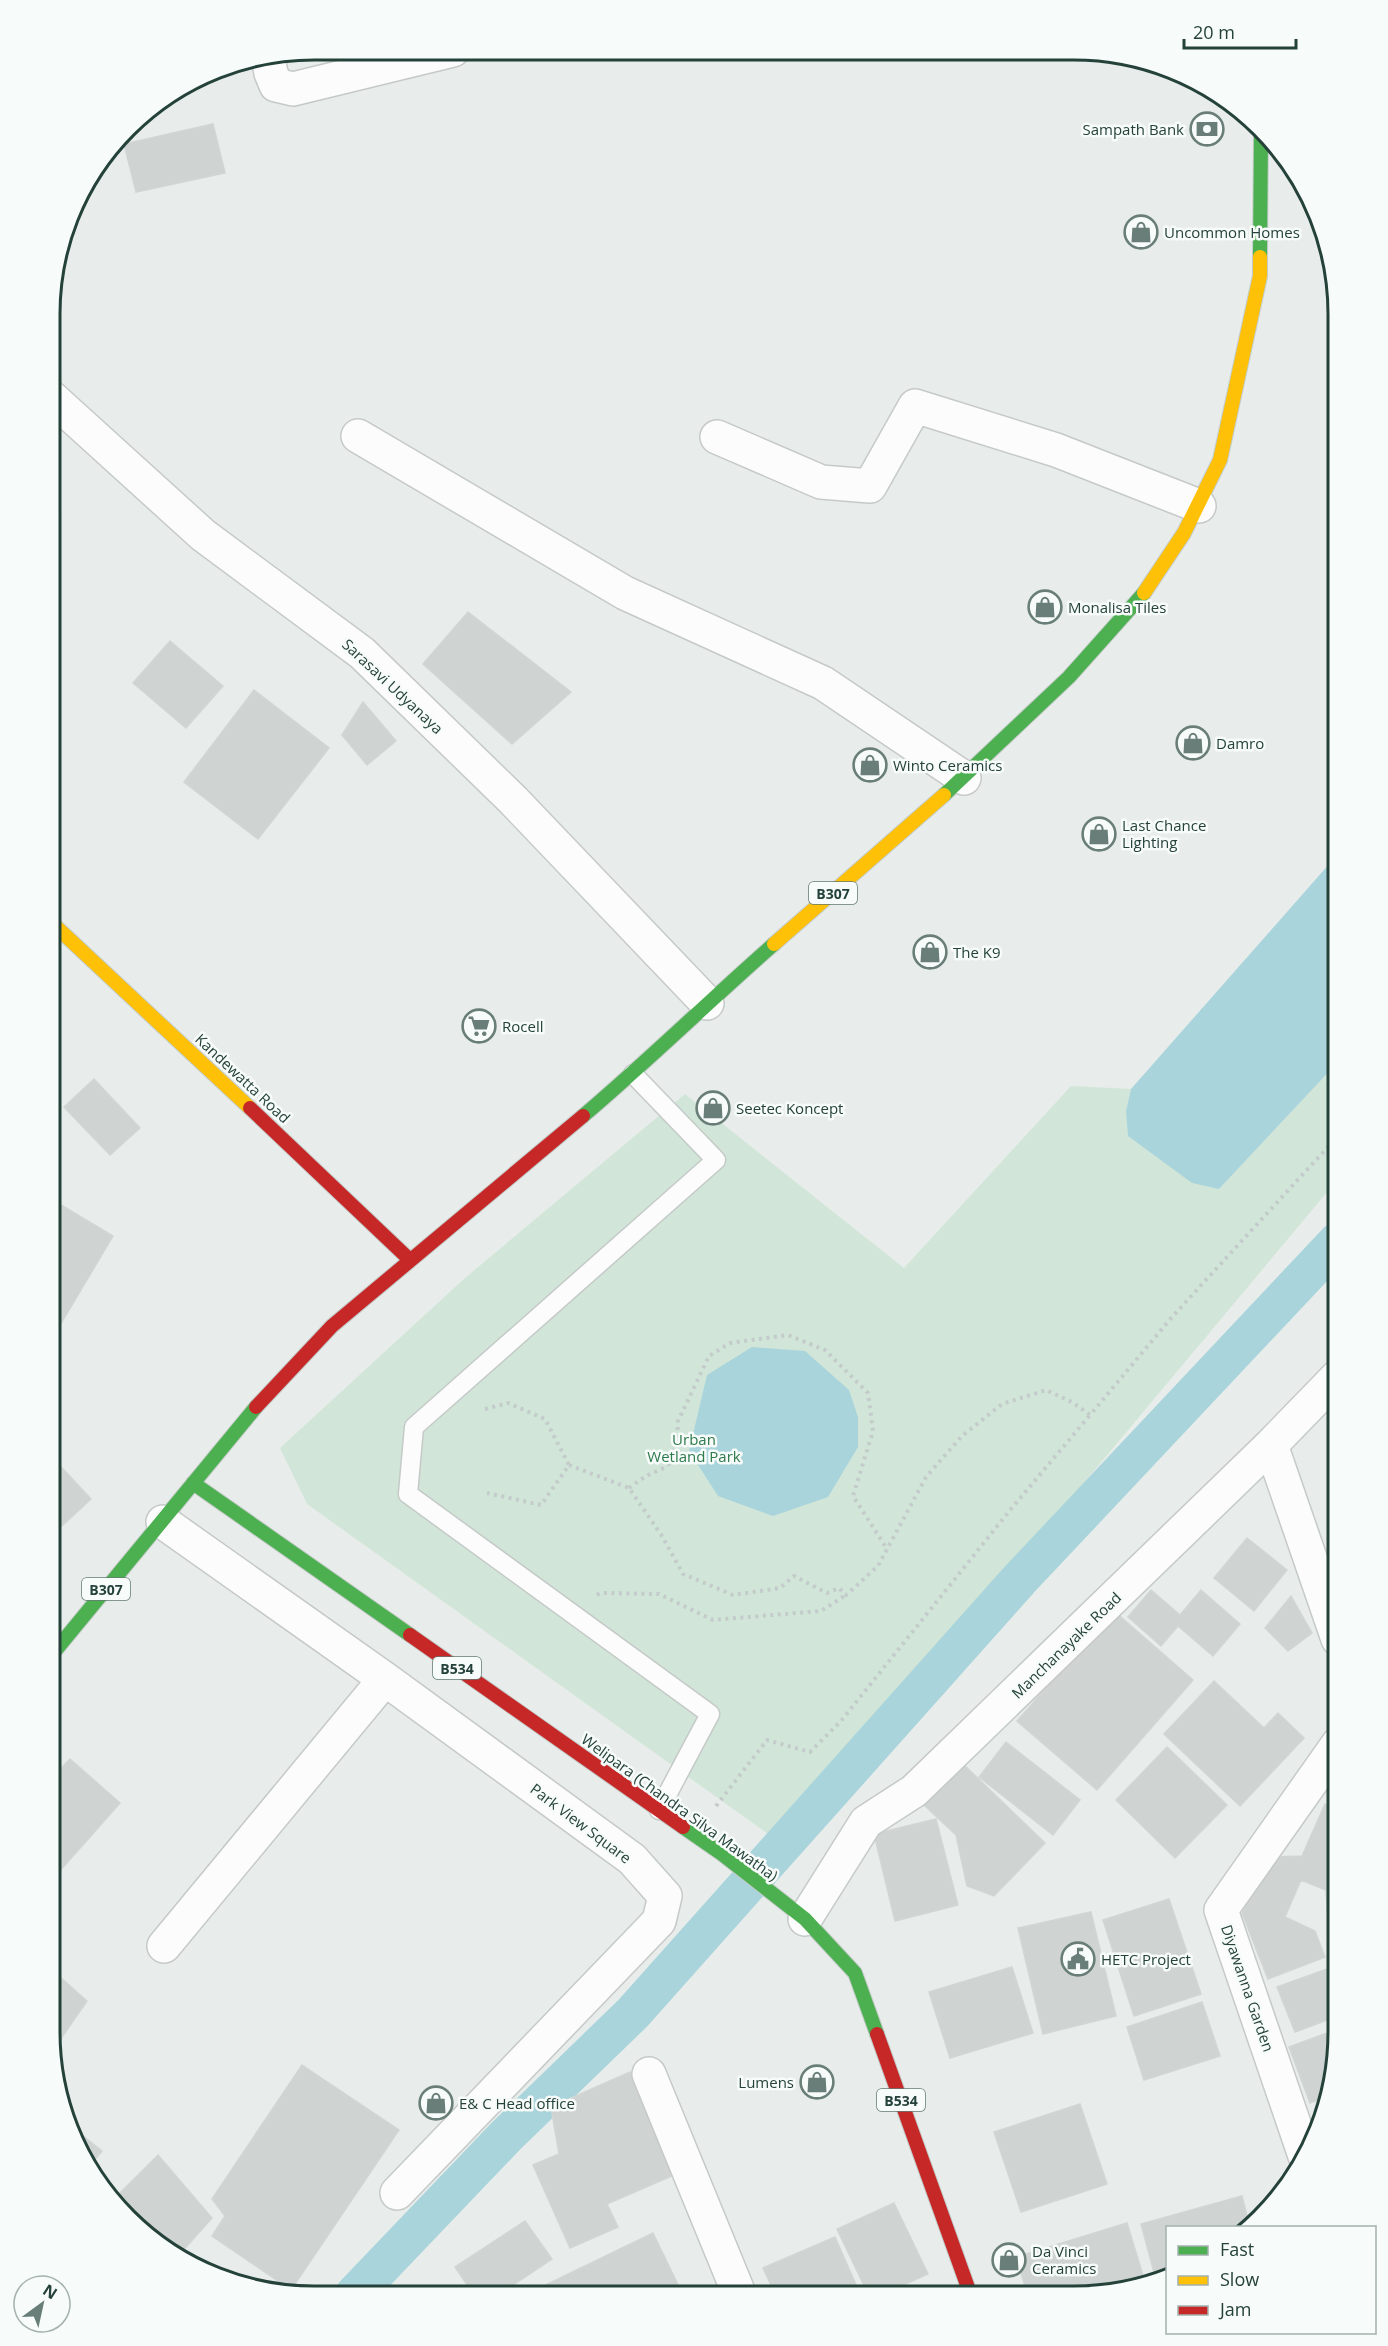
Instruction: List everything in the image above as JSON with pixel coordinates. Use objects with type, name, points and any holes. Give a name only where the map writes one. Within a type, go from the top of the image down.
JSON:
[{"type":"main road","name":"B307","points":[[60,1645],[291,1368],[332,1326],[633,1074],[706,1003],[964,778],[1069,677],[1142,597],[1184,533],[1220,460],[1260,276],[1261,142]]},
{"type":"main road","name":"Kandewatta Road","points":[[60,930],[410,1260]]},
{"type":"main road","name":"Welipara (Chandra Silva Mawatha)","points":[[193,1483],[694,1834],[805,1919],[855,1973],[967,2286]]},
{"type":"street","points":[[269,64],[276,85],[293,89],[412,60]]},
{"type":"street","name":"Sarasavi Udyanaya","points":[[60,405],[203,535],[362,653],[513,800],[706,1003]]},
{"type":"street","points":[[717,437],[821,482],[870,486],[915,406],[1056,450],[1199,506]]},
{"type":"street","points":[[358,436],[624,594],[823,683],[964,778]]},
{"type":"street","name":"Manchanayake Road","points":[[805,1919],[866,1822],[914,1791],[1271,1445],[1328,1386]]},
{"type":"street","points":[[1271,1445],[1328,1610]]},
{"type":"street","name":"Park View Square","points":[[163,1522],[385,1679],[632,1859],[665,1896],[658,1921],[397,2193]]},
{"type":"street","points":[[164,1946],[385,1679]]},
{"type":"street","name":"Diyawanna Garden","points":[[1302,2146],[1221,1910],[1328,1758]]},
{"type":"street","points":[[649,2074],[736,2286]]},
{"type":"lane","points":[[633,1074],[716,1160],[414,1427],[408,1494],[710,1714],[659,1810]]},
{"type":"path","points":[[694,1834],[767,1740],[810,1752],[841,1721],[1011,1509],[1172,1317],[1328,1147]]},
{"type":"path","points":[[629,1488],[646,1476],[668,1466],[677,1440],[678,1421],[709,1356],[730,1343],[788,1335],[825,1350],[868,1393],[873,1431],[853,1496],[887,1549]]},
{"type":"path","points":[[593,1599],[600,1593],[659,1594],[713,1620],[821,1611],[846,1595],[879,1566],[926,1477],[962,1436],[1002,1404],[1046,1390],[1072,1402],[1090,1415]]},
{"type":"path","points":[[485,1409],[508,1403],[545,1419],[569,1465],[629,1488],[662,1536],[683,1574],[733,1595],[780,1588],[794,1576],[827,1593],[839,1588],[846,1595]]},
{"type":"path","points":[[487,1493],[541,1505],[569,1465]]},
{"type":"green space","name":"Urban Wetland Park","points":[[1328,1073],[1328,1191],[782,1844],[307,1504],[280,1448],[465,1278],[685,1094],[904,1268],[1071,1086],[1131,1089],[1126,1111],[1219,1189]]},
{"type":"water","points":[[1328,865],[1328,1073],[1219,1189],[1192,1183],[1128,1136],[1126,1111],[1131,1089]]},
{"type":"water","points":[[752,1347],[805,1351],[849,1390],[858,1417],[858,1447],[828,1497],[773,1516],[718,1496],[689,1451],[707,1375]]},
{"type":"building","points":[[213,124],[225,173],[136,192],[125,144]]},
{"type":"building","points":[[468,612],[571,692],[512,744],[423,664]]},
{"type":"building","points":[[170,641],[223,686],[186,728],[133,683]]},
{"type":"building","points":[[254,690],[329,748],[258,839],[184,782]]},
{"type":"building","points":[[363,702],[396,741],[367,765],[342,735]]},
{"type":"building","points":[[94,1079],[140,1128],[110,1155],[64,1107]]},
{"type":"building","points":[[60,1204],[113,1236],[60,1325]]},
{"type":"building","points":[[60,1466],[91,1499],[60,1528]]},
{"type":"building","points":[[1247,1538],[1287,1570],[1254,1611],[1214,1578]]},
{"type":"building","points":[[1151,1590],[1180,1615],[1201,1590],[1240,1624],[1213,1656],[1178,1626],[1161,1646],[1128,1617]]},
{"type":"building","points":[[1291,1596],[1312,1633],[1288,1651],[1265,1628]]},
{"type":"building","points":[[1114,1611],[1193,1680],[1097,1790],[1017,1721]]},
{"type":"building","points":[[1214,1681],[1264,1728],[1278,1713],[1304,1738],[1240,1806],[1164,1734]]},
{"type":"building","points":[[1006,1742],[1080,1800],[1053,1835],[979,1777]]},
{"type":"building","points":[[1167,1747],[1227,1805],[1175,1858],[1116,1800]]},
{"type":"building","points":[[70,1759],[120,1803],[60,1871],[60,1769]]},
{"type":"building","points":[[963,1764],[1045,1843],[994,1896],[967,1886],[956,1835],[924,1805]]},
{"type":"building","points":[[1325,1804],[1328,1805],[1328,1921],[1326,1890],[1301,1880],[1285,1917],[1315,1931],[1325,1957],[1268,1979],[1242,1913],[1273,1857],[1302,1856]]},
{"type":"building","points":[[936,1819],[958,1905],[895,1921],[874,1834]]},
{"type":"building","points":[[1169,1899],[1201,1994],[1134,2016],[1103,1920]]},
{"type":"building","points":[[1091,1912],[1116,2016],[1043,2034],[1018,1928]]},
{"type":"building","points":[[1012,1967],[1033,2033],[950,2058],[929,1992]]},
{"type":"building","points":[[1328,1969],[1328,2020],[1295,2032],[1277,1987]]},
{"type":"building","points":[[60,1977],[87,2001],[60,2039]]},
{"type":"building","points":[[1202,2002],[1220,2056],[1144,2080],[1127,2027]]},
{"type":"building","points":[[1328,2033],[1326,2066],[1318,2100],[1310,2103],[1289,2047]]},
{"type":"building","points":[[302,2065],[399,2130],[294,2285],[282,2284],[212,2236],[225,2216],[212,2199]]},
{"type":"building","points":[[630,2072],[676,2174],[607,2204],[618,2227],[570,2248],[533,2165],[559,2154],[551,2107]]},
{"type":"building","points":[[1080,2104],[1107,2184],[1021,2212],[994,2132]]},
{"type":"building","points":[[81,2135],[102,2151],[95,2160]]},
{"type":"building","points":[[158,2155],[212,2218],[184,2250],[146,2223],[118,2195]]},
{"type":"building","points":[[1242,2196],[1247,2218],[1238,2226],[1166,2226],[1166,2269],[1154,2273],[1141,2224]]},
{"type":"building","points":[[894,2203],[928,2274],[901,2286],[864,2286],[837,2229]]},
{"type":"building","points":[[525,2221],[552,2259],[512,2286],[468,2286],[455,2267]]},
{"type":"building","points":[[1127,2223],[1143,2276],[1108,2284],[1025,2286],[1016,2257]]},
{"type":"building","points":[[653,2233],[679,2286],[543,2286]]},
{"type":"building","points":[[835,2237],[857,2286],[771,2286],[763,2268]]},
{"type":"waterway","points":[[363,2286],[506,2136],[633,2013],[1019,1580],[1328,1252]]},
{"type":"traffic: fast","points":[[1260,257],[1261,142]]},
{"type":"traffic: fast","points":[[944,795],[1069,677],[1144,593]]},
{"type":"traffic: fast","points":[[583,1116],[774,944]]},
{"type":"traffic: fast","points":[[60,1645],[256,1407]]},
{"type":"traffic: fast","points":[[193,1483],[410,1635]]},
{"type":"traffic: fast","points":[[683,1827],[722,1854],[805,1919],[855,1973],[877,2034]]},
{"type":"traffic: slow","points":[[1144,593],[1184,533],[1220,460],[1260,276],[1260,257]]},
{"type":"traffic: slow","points":[[774,944],[944,795]]},
{"type":"traffic: slow","points":[[60,930],[250,1108]]},
{"type":"traffic: jam","points":[[250,1108],[410,1260]]},
{"type":"traffic: jam","points":[[256,1407],[332,1326],[583,1116]]},
{"type":"traffic: jam","points":[[410,1635],[683,1827]]},
{"type":"traffic: jam","points":[[877,2034],[967,2286]]},
{"type":"place","name":"Sampath Bank","points":[[1207,129]]},
{"type":"place","name":"Uncommon Homes","points":[[1141,232]]},
{"type":"place","name":"Monalisa Tiles","points":[[1045,607]]},
{"type":"place","name":"Damro","points":[[1193,743]]},
{"type":"place","name":"Winto Ceramics","points":[[870,765]]},
{"type":"place","name":"Last Chance Lighting","points":[[1099,834]]},
{"type":"place","name":"The K9","points":[[930,952]]},
{"type":"place","name":"Rocell","points":[[479,1026]]},
{"type":"place","name":"Seetec Koncept","points":[[713,1108]]},
{"type":"place","name":"HETC Project","points":[[1078,1959]]},
{"type":"place","name":"Lumens","points":[[817,2082]]},
{"type":"place","name":"E& C Head office","points":[[436,2103]]},
{"type":"place","name":"Da Vinci Ceramics","points":[[1009,2260]]}]
